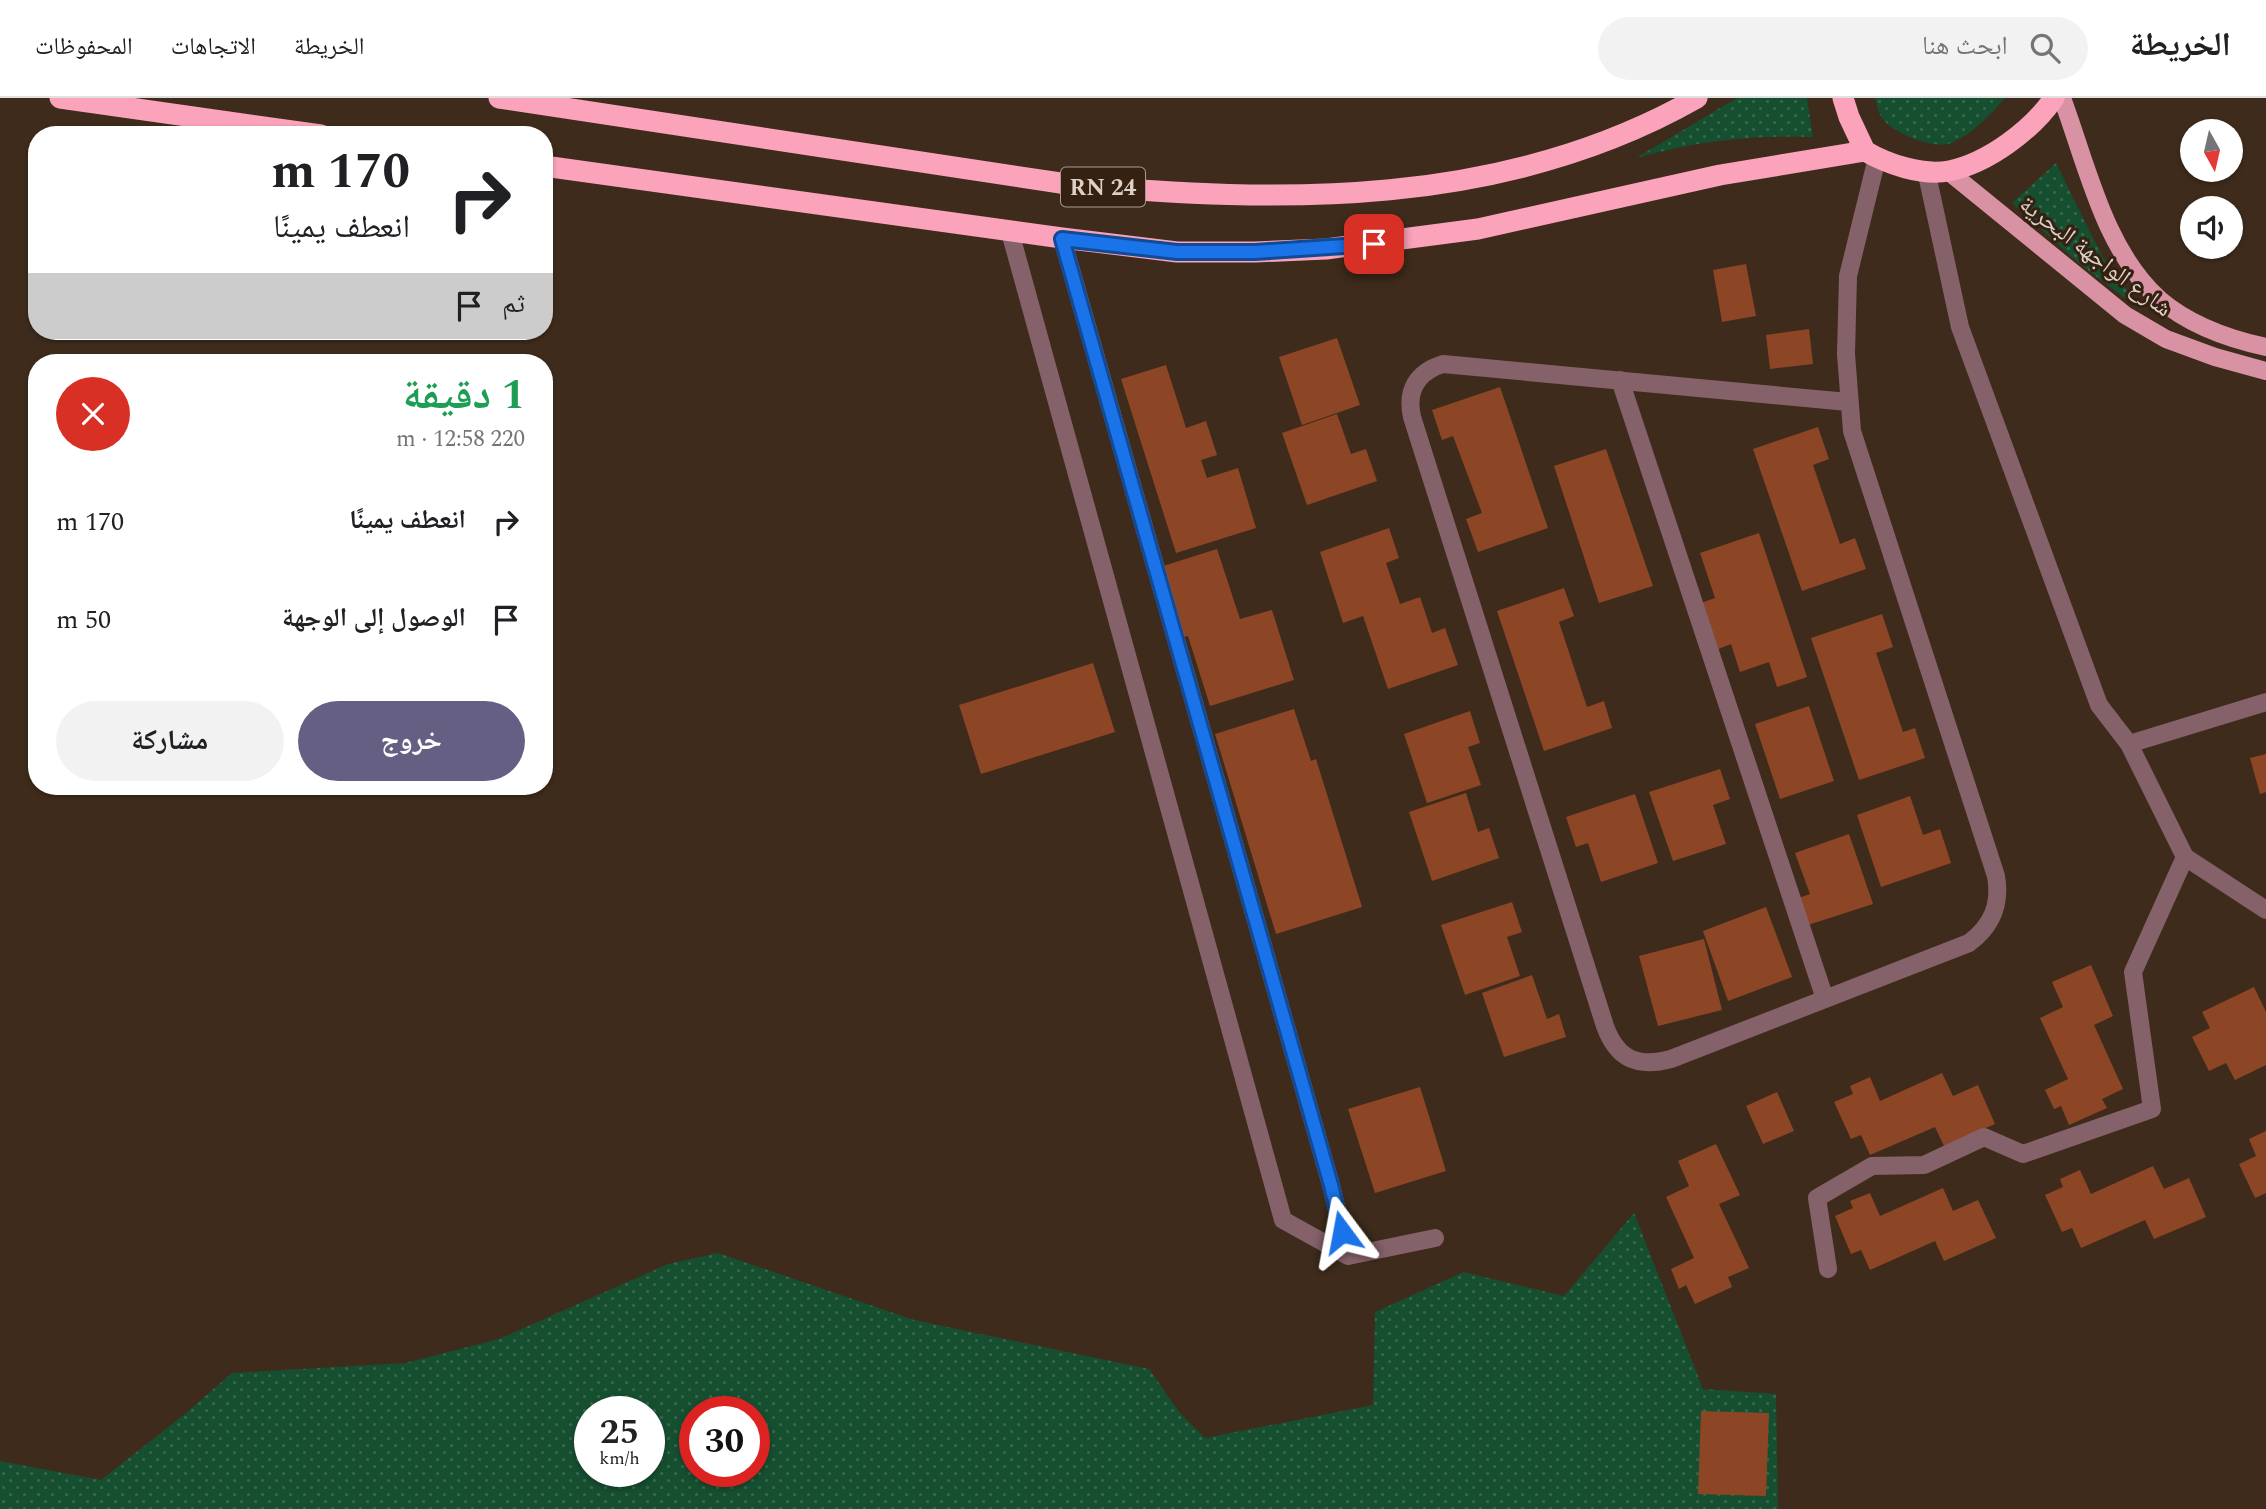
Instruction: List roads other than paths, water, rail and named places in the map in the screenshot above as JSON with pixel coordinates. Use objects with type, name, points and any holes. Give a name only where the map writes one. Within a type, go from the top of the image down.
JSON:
[{"type":"highway","points":[[60,98],[258,126]]},
{"type":"highway","name":"RN 24","points":[[499,98],[1067,184],[1160,193],[1311,195],[1416,188],[1509,172],[1583,151],[1663,117],[1697,98]]},
{"type":"highway","points":[[1843,98],[1849,117],[1871,154],[1903,167],[1948,171],[1979,160],[2005,146],[2042,116],[2054,98]]},
{"type":"highway","name":"RN 24","points":[[553,167],[1062,239],[1177,252],[1255,252],[1374,244],[1478,229],[1720,175],[1871,154]]},
{"type":"main road","name":"شارع الواجهة البحرية","points":[[2062,98],[2120,249],[2147,286],[2174,310],[2200,324],[2224,335],[2266,347]]},
{"type":"main road","name":"شارع الواجهة البحرية","points":[[1948,171],[2125,315],[2166,339],[2266,371]]},
{"type":"street","points":[[1848,402],[1443,363],[1430,368],[1419,377],[1411,389],[1409,403],[1605,1026],[1611,1042],[1622,1054],[1637,1062],[1654,1064],[1671,1059],[1969,943],[1981,934],[1997,907],[1996,876],[1852,431],[1846,354],[1848,276],[1871,154]]},
{"type":"street","points":[[1926,170],[1960,327],[2099,705],[2129,744],[2186,857],[2266,911]]},
{"type":"street","points":[[1010,232],[1283,1220],[1348,1256],[1435,1238]]},
{"type":"street","points":[[1062,239],[1331,1185],[1348,1256]]},
{"type":"street","points":[[1620,380],[1825,999]]},
{"type":"street","points":[[2129,744],[2266,702]]},
{"type":"street","points":[[1828,1269],[1817,1198],[1872,1166],[1924,1165],[1983,1137],[2023,1154],[2152,1109],[2133,972],[2186,857]]}]
